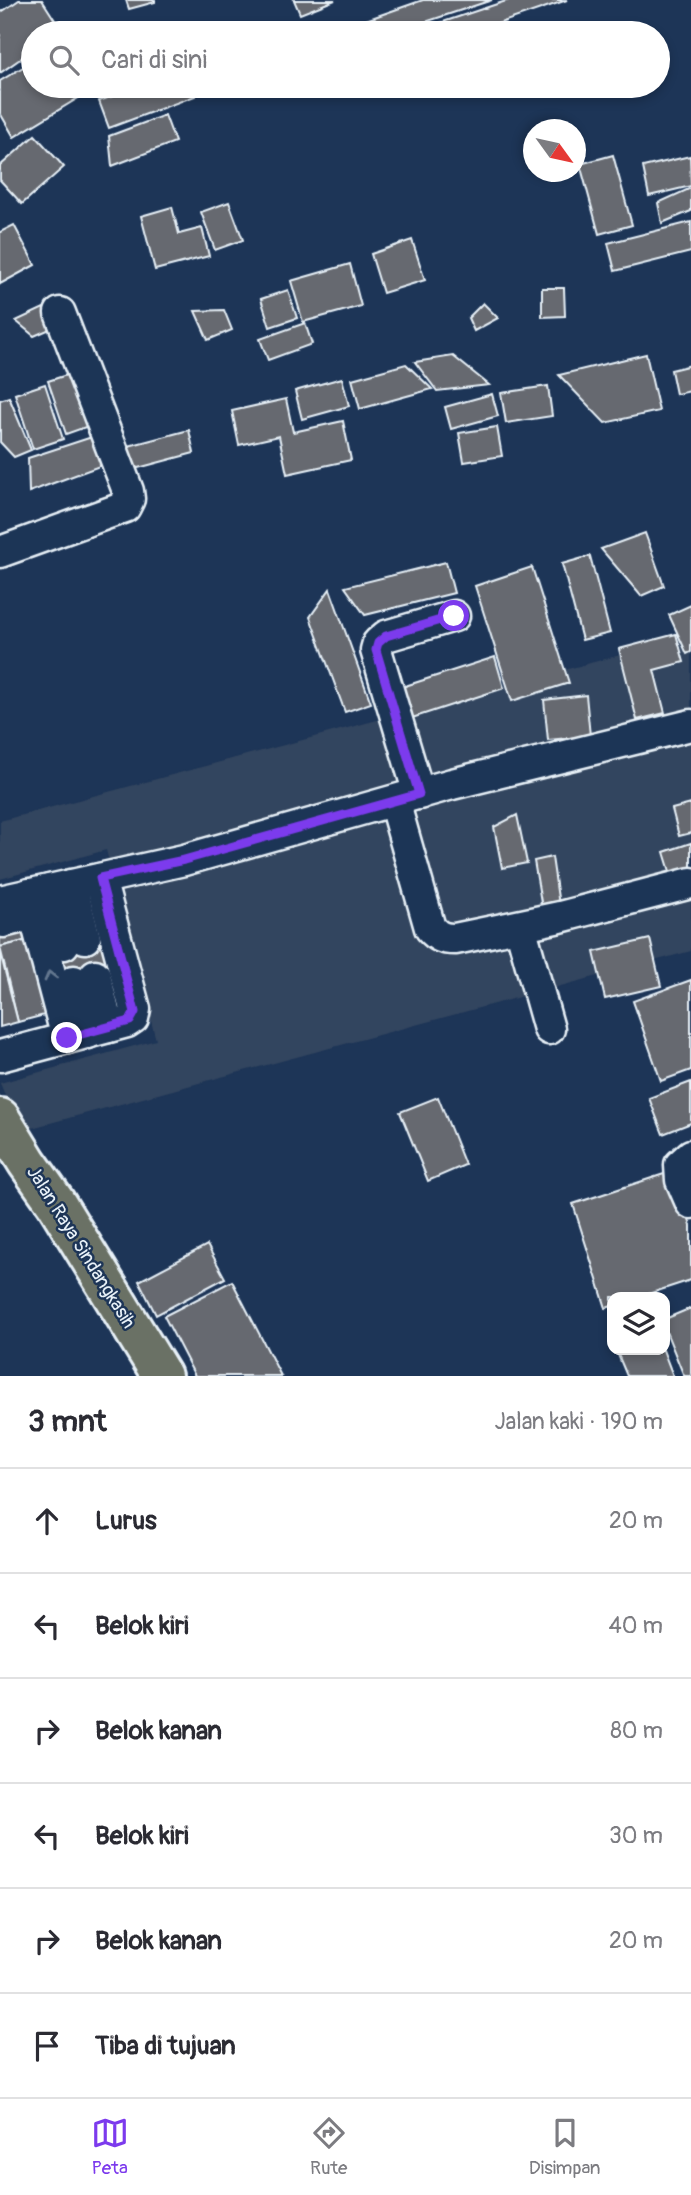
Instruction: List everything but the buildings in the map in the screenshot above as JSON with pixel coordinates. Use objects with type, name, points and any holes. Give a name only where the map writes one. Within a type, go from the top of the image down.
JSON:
[{"type":"main road","name":"Jalan Raya Sindangkasih","points":[[0,1118],[56,1203],[162,1376]]},
{"type":"street","points":[[0,552],[125,507],[129,499],[60,313]]},
{"type":"street","points":[[454,616],[386,636],[378,643],[376,650],[407,797],[430,928],[437,936],[455,939],[520,926],[691,883]]},
{"type":"street","points":[[2,912],[407,797],[691,725]]},
{"type":"street","points":[[0,884],[71,894]]},
{"type":"street","points":[[71,894],[75,941]]},
{"type":"street","points":[[71,894],[98,1030]]},
{"type":"street","points":[[0,1056],[133,1018],[135,1009],[71,894]]},
{"type":"street","points":[[520,926],[549,1029]]},
{"type":"street","points":[[85,978],[98,1030]]},
{"type":"street","points":[[691,1155],[680,1165],[681,1180],[691,1203]]},
{"type":"shaded area","points":[[691,636],[691,951],[24,1130],[0,1083],[156,1040],[106,850],[0,879],[0,821]]},
{"type":"route","points":[[67,1038],[130,1021],[135,1012],[100,878],[184,860],[419,794],[376,650],[378,643],[386,636],[454,616]]}]
